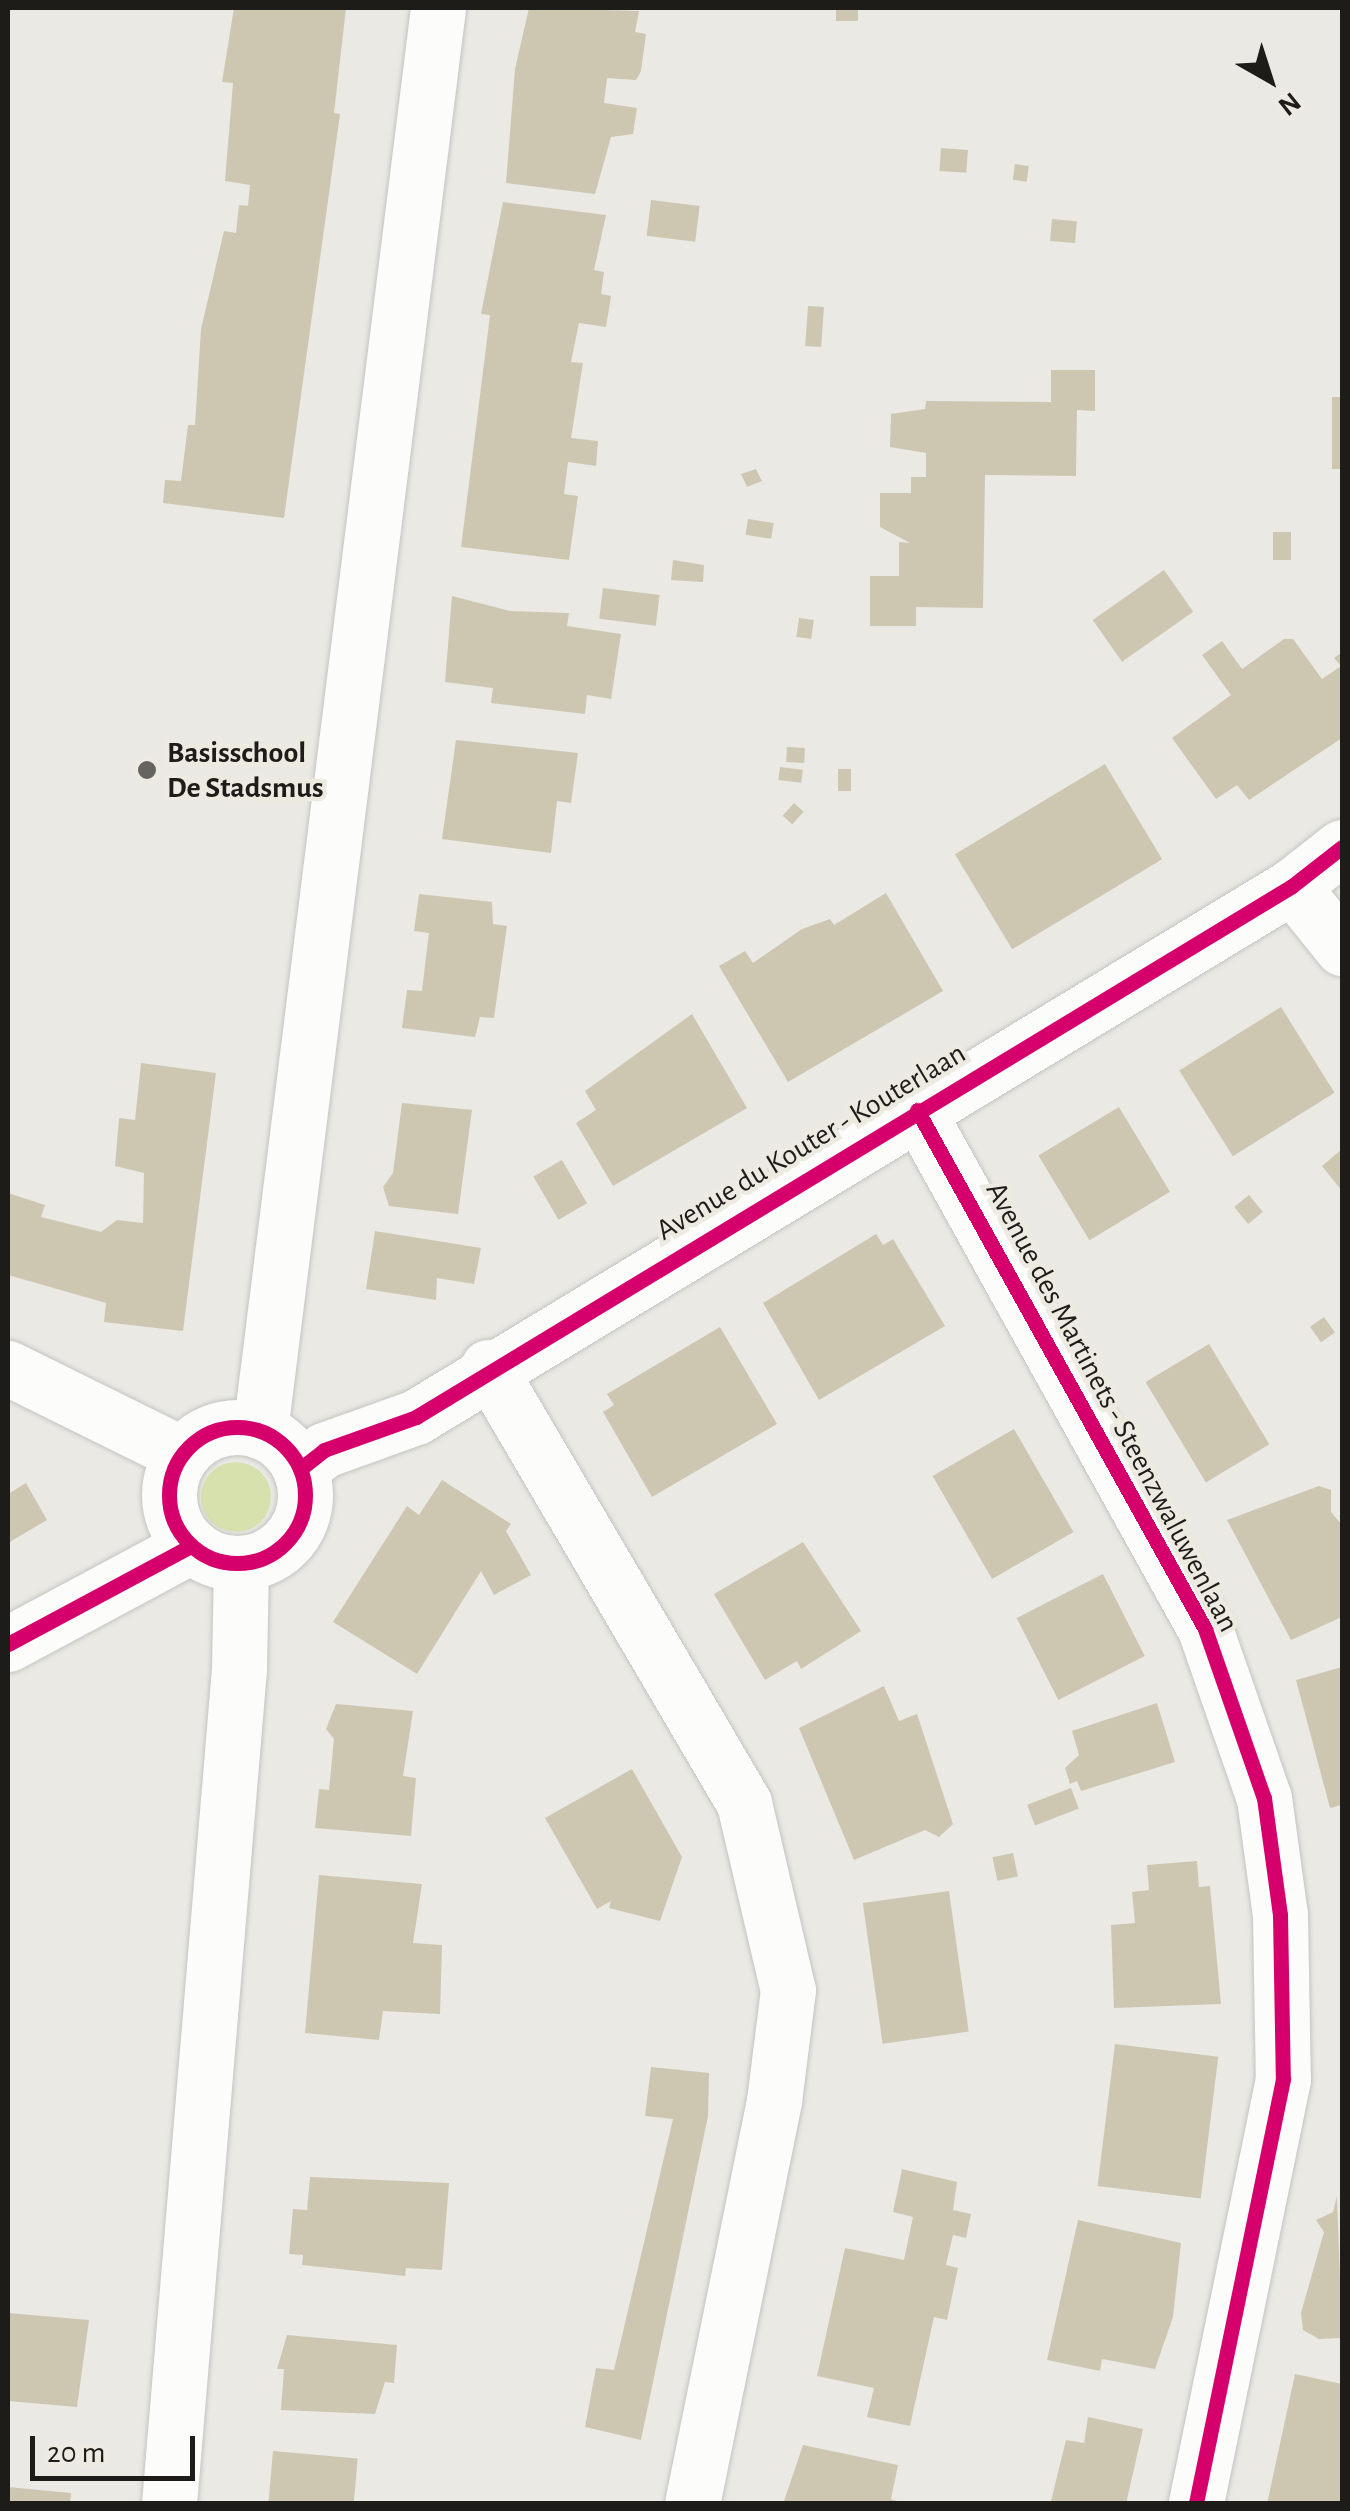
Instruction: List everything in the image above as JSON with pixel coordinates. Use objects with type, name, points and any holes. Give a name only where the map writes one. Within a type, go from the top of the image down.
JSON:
[{"type":"street","points":[[260,1431],[438,8]]},
{"type":"street","name":"Avenue du Kouter - Kouterlaan","points":[[300,1469],[324,1450],[416,1417],[488,1367],[1292,886],[1342,847]]},
{"type":"street","points":[[1292,886],[1342,948]]},
{"type":"street","name":"Avenue des Martinets - Steenzwaluwenlaan","points":[[917,1110],[1205,1629],[1264,1798],[1280,1915],[1282,2079],[1196,2504]]},
{"type":"street","points":[[488,1367],[744,1803],[788,1990],[774,2101],[692,2504]]},
{"type":"street","points":[[8,1368],[182,1454]]},
{"type":"street","points":[[8,1644],[216,1555],[262,1560],[294,1532],[305,1490],[300,1469],[260,1431],[217,1430],[182,1454],[168,1502],[216,1555],[237,1688],[169,2504]]},
{"type":"green space","points":[[236,1462],[261,1472],[271,1497],[261,1522],[236,1532],[211,1522],[201,1497],[211,1472]]},
{"type":"building","points":[[234,8],[346,8],[334,113],[340,114],[284,518],[163,503],[165,480],[181,481],[188,425],[195,425],[201,329],[224,231],[236,233],[239,205],[248,206],[250,185],[225,181],[233,83],[222,82]]},
{"type":"building","points":[[529,8],[639,11],[635,32],[646,34],[641,71],[636,80],[607,78],[604,103],[637,108],[633,134],[611,137],[595,194],[506,183],[515,69]]},
{"type":"building","points":[[836,8],[858,8],[858,21],[836,21]]},
{"type":"building","points":[[941,148],[968,150],[966,173],[939,171]]},
{"type":"building","points":[[1015,164],[1029,166],[1027,182],[1013,180]]},
{"type":"building","points":[[651,200],[700,206],[695,242],[647,236]]},
{"type":"building","points":[[503,202],[606,215],[594,270],[604,272],[601,294],[611,296],[606,327],[579,323],[571,362],[583,363],[571,438],[598,441],[596,466],[568,462],[564,494],[578,496],[569,560],[461,547],[490,315],[481,314]]},
{"type":"building","points":[[1052,219],[1077,221],[1075,243],[1050,241]]},
{"type":"building","points":[[808,306],[824,307],[821,347],[805,346]]},
{"type":"building","points":[[1051,370],[1095,370],[1095,411],[1077,410],[1076,476],[985,475],[983,608],[916,607],[916,626],[870,626],[870,576],[899,576],[899,542],[910,543],[880,527],[880,493],[911,493],[911,477],[926,477],[926,453],[890,447],[891,414],[925,409],[926,401],[1051,402]]},
{"type":"building","points":[[1332,397],[1342,397],[1342,469],[1332,469]]},
{"type":"building","points":[[756,469],[762,481],[747,487],[741,474]]},
{"type":"building","points":[[748,519],[774,523],[771,539],[745,535]]},
{"type":"building","points":[[1273,532],[1291,532],[1291,560],[1273,560]]},
{"type":"building","points":[[673,560],[704,565],[703,582],[671,580]]},
{"type":"building","points":[[1164,570],[1193,612],[1122,662],[1093,620]]},
{"type":"building","points":[[603,588],[660,595],[656,626],[599,619]]},
{"type":"building","points":[[452,596],[510,611],[569,613],[567,626],[621,634],[611,699],[587,695],[585,714],[491,703],[493,688],[445,682]]},
{"type":"building","points":[[799,618],[814,620],[811,639],[796,637]]},
{"type":"building","points":[[1284,639],[1293,639],[1322,679],[1341,666],[1334,658],[1342,652],[1342,738],[1249,800],[1237,785],[1216,799],[1172,738],[1231,695],[1202,655],[1222,641],[1242,669]]},
{"type":"building","points":[[456,740],[578,753],[571,803],[557,801],[551,853],[442,839]]},
{"type":"building","points":[[787,747],[805,748],[804,763],[786,762]]},
{"type":"building","points":[[1105,764],[1162,859],[1012,949],[955,854]]},
{"type":"building","points":[[780,767],[803,770],[801,783],[778,780]]},
{"type":"building","points":[[838,769],[851,769],[851,791],[838,791]]},
{"type":"building","points":[[794,803],[804,812],[792,824],[783,816]]},
{"type":"building","points":[[886,893],[943,991],[788,1082],[719,966],[745,951],[753,963],[802,929],[830,919],[834,925]]},
{"type":"building","points":[[419,894],[492,902],[493,924],[507,926],[494,1018],[480,1017],[475,1037],[402,1028],[407,990],[422,991],[429,933],[414,931]]},
{"type":"building","points":[[1281,1007],[1335,1093],[1233,1156],[1179,1071]]},
{"type":"building","points":[[692,1014],[747,1108],[613,1186],[576,1123],[596,1110],[585,1091]]},
{"type":"building","points":[[141,1063],[216,1073],[183,1331],[104,1322],[106,1303],[8,1275],[8,1193],[45,1205],[41,1217],[101,1232],[117,1220],[143,1223],[144,1173],[115,1166],[119,1118],[135,1120]]},
{"type":"building","points":[[402,1103],[472,1110],[458,1214],[389,1206],[383,1187],[393,1173]]},
{"type":"building","points":[[1119,1107],[1170,1192],[1089,1240],[1038,1155]]},
{"type":"building","points":[[1342,1149],[1342,1191],[1322,1166]]},
{"type":"building","points":[[562,1160],[587,1203],[558,1220],[533,1176]]},
{"type":"building","points":[[1249,1195],[1263,1212],[1248,1224],[1234,1207]]},
{"type":"building","points":[[375,1231],[481,1248],[474,1284],[437,1278],[436,1300],[366,1289]]},
{"type":"building","points":[[876,1234],[883,1245],[893,1239],[945,1326],[819,1400],[763,1303]]},
{"type":"building","points":[[1324,1317],[1335,1333],[1321,1342],[1310,1327]]},
{"type":"building","points":[[720,1327],[777,1424],[652,1497],[603,1412],[614,1405],[607,1394]]},
{"type":"building","points":[[1209,1344],[1269,1444],[1206,1482],[1146,1382]]},
{"type":"building","points":[[1014,1429],[1074,1532],[992,1579],[933,1476]]},
{"type":"building","points":[[442,1480],[511,1524],[506,1531],[531,1575],[494,1595],[481,1571],[417,1674],[333,1622],[407,1506],[419,1515]]},
{"type":"building","points":[[26,1483],[47,1520],[8,1543],[8,1494]]},
{"type":"building","points":[[1319,1486],[1331,1490],[1331,1512],[1342,1525],[1342,1617],[1291,1640],[1227,1520]]},
{"type":"building","points":[[803,1542],[861,1631],[801,1669],[797,1661],[765,1680],[714,1594]]},
{"type":"building","points":[[1103,1574],[1145,1656],[1058,1700],[1017,1618]]},
{"type":"building","points":[[1342,1667],[1342,1805],[1330,1808],[1296,1680]]},
{"type":"building","points":[[884,1686],[899,1721],[917,1714],[953,1824],[939,1837],[925,1830],[854,1860],[799,1728]]},
{"type":"building","points":[[1157,1703],[1175,1762],[1081,1791],[1077,1781],[1070,1784],[1065,1768],[1079,1755],[1072,1731]]},
{"type":"building","points":[[336,1704],[413,1711],[403,1776],[416,1778],[411,1836],[315,1828],[319,1789],[329,1790],[334,1739],[326,1729]]},
{"type":"building","points":[[632,1769],[682,1857],[660,1921],[609,1908],[611,1901],[597,1909],[545,1818]]},
{"type":"building","points":[[1071,1788],[1079,1809],[1035,1825],[1027,1805]]},
{"type":"building","points":[[1013,1853],[1018,1876],[997,1881],[992,1857]]},
{"type":"building","points":[[1197,1861],[1199,1887],[1210,1886],[1221,2004],[1114,2008],[1111,1925],[1135,1923],[1132,1892],[1149,1890],[1147,1865]]},
{"type":"building","points":[[319,1875],[422,1884],[413,1943],[442,1945],[440,2014],[383,2011],[379,2040],[305,2033]]},
{"type":"building","points":[[949,1891],[969,2032],[883,2044],[863,1903]]},
{"type":"building","points":[[1115,2044],[1218,2057],[1201,2199],[1098,2186]]},
{"type":"building","points":[[651,2067],[709,2073],[708,2116],[641,2440],[585,2427],[596,2368],[614,2370],[673,2119],[645,2116]]},
{"type":"building","points":[[902,2169],[957,2182],[953,2210],[971,2214],[966,2238],[953,2235],[946,2265],[958,2268],[947,2320],[934,2317],[910,2426],[867,2417],[874,2388],[817,2376],[845,2248],[904,2260],[913,2217],[893,2212]]},
{"type":"building","points":[[310,2177],[449,2183],[442,2270],[406,2268],[405,2276],[302,2265],[303,2255],[289,2254],[293,2209],[307,2210]]},
{"type":"building","points":[[1337,2196],[1342,2338],[1319,2339],[1303,2330],[1301,2313],[1324,2232],[1316,2220],[1333,2212]]},
{"type":"building","points":[[1078,2220],[1181,2243],[1173,2317],[1155,2369],[1102,2359],[1100,2371],[1047,2360]]},
{"type":"building","points":[[8,2313],[89,2320],[77,2407],[8,2401]]},
{"type":"building","points":[[287,2335],[397,2345],[394,2383],[385,2382],[375,2414],[281,2410],[284,2369],[277,2369]]},
{"type":"building","points":[[1295,2374],[1342,2384],[1342,2504],[1267,2504]]},
{"type":"building","points":[[1088,2417],[1143,2429],[1126,2504],[1051,2501],[1066,2440],[1084,2443]]},
{"type":"building","points":[[803,2445],[898,2465],[891,2499],[905,2504],[783,2504]]},
{"type":"building","points":[[273,2451],[358,2458],[354,2504],[268,2504]]},
{"type":"building","points":[[8,2487],[71,2493],[70,2504],[8,2504]]},
{"type":"cycle path","points":[[300,1469],[324,1450],[416,1417],[1292,886],[1342,847]]},
{"type":"cycle path","points":[[917,1110],[1205,1629],[1264,1798],[1280,1915],[1283,2079],[1196,2504]]},
{"type":"cycle path","points":[[237,1427],[263,1432],[285,1447],[300,1469],[305,1495],[300,1521],[285,1543],[263,1558],[237,1563],[211,1558],[189,1543],[174,1521],[169,1495],[174,1469],[189,1447],[211,1432],[237,1427]]},
{"type":"cycle path","points":[[8,1644],[191,1546]]},
{"type":"place","name":"Basisschool De Stadsmus","points":[[147,770]]}]
